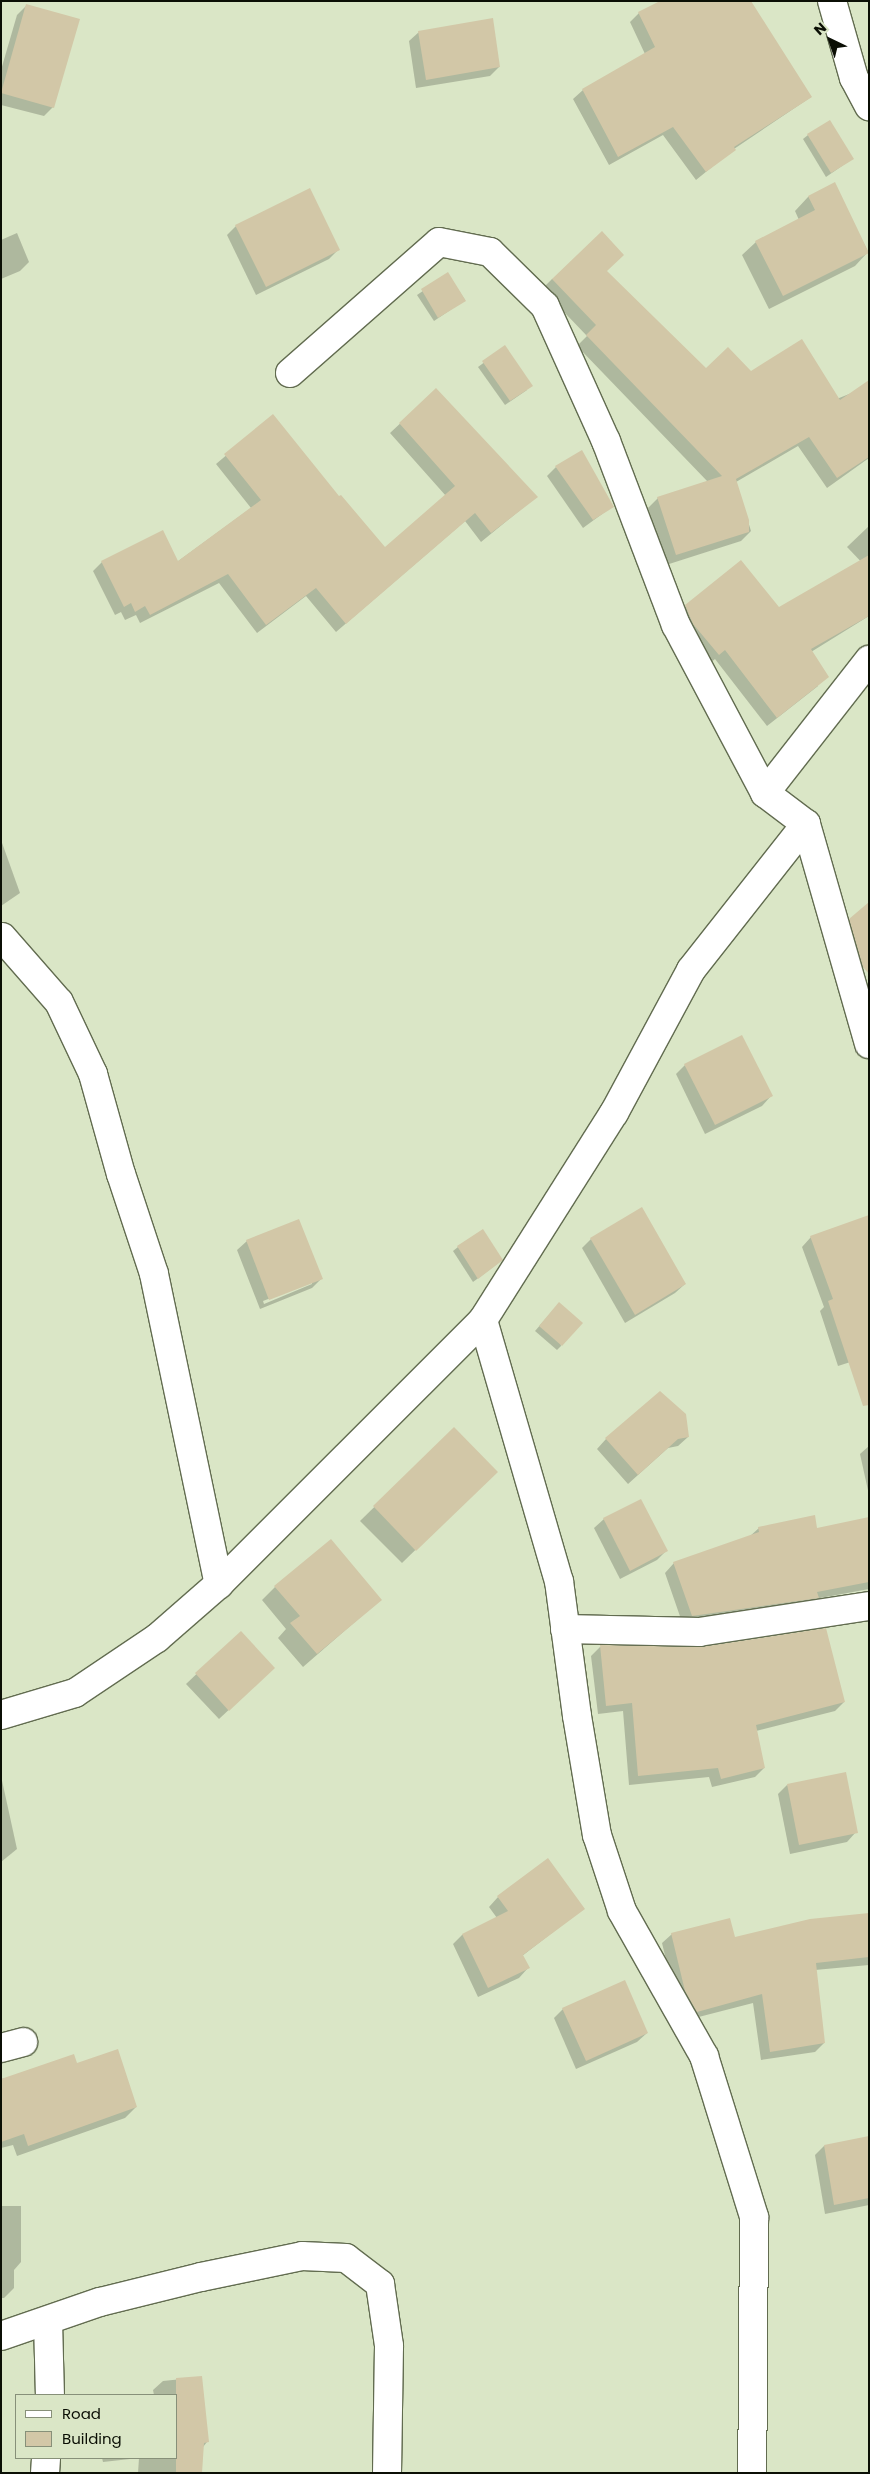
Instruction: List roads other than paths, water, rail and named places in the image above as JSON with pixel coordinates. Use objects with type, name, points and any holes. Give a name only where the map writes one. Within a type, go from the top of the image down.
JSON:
[{"type":"street","points":[[832,1],[854,78],[869,106]]},
{"type":"street","points":[[290,373],[439,242],[490,252],[545,306],[606,441],[676,625],[765,793],[806,824],[869,1044]]},
{"type":"street","points":[[765,793],[869,660]]},
{"type":"street","points":[[1,1714],[75,1693],[157,1638],[218,1584],[483,1320],[614,1113],[691,970],[806,824]]},
{"type":"street","points":[[2,938],[60,1002],[93,1074],[121,1174],[154,1274],[218,1584]]},
{"type":"street","points":[[483,1320],[559,1581],[597,1835],[622,1910],[704,2056],[754,2217],[752,2473]]},
{"type":"street","points":[[565,1629],[699,1632],[869,1606]]},
{"type":"street","points":[[1,2336],[100,2302],[302,2256],[346,2258],[380,2284],[389,2346],[387,2473]]},
{"type":"street","points":[[48,2320],[50,2394]]},
{"type":"street","points":[[45,2473],[46,2459]]}]
